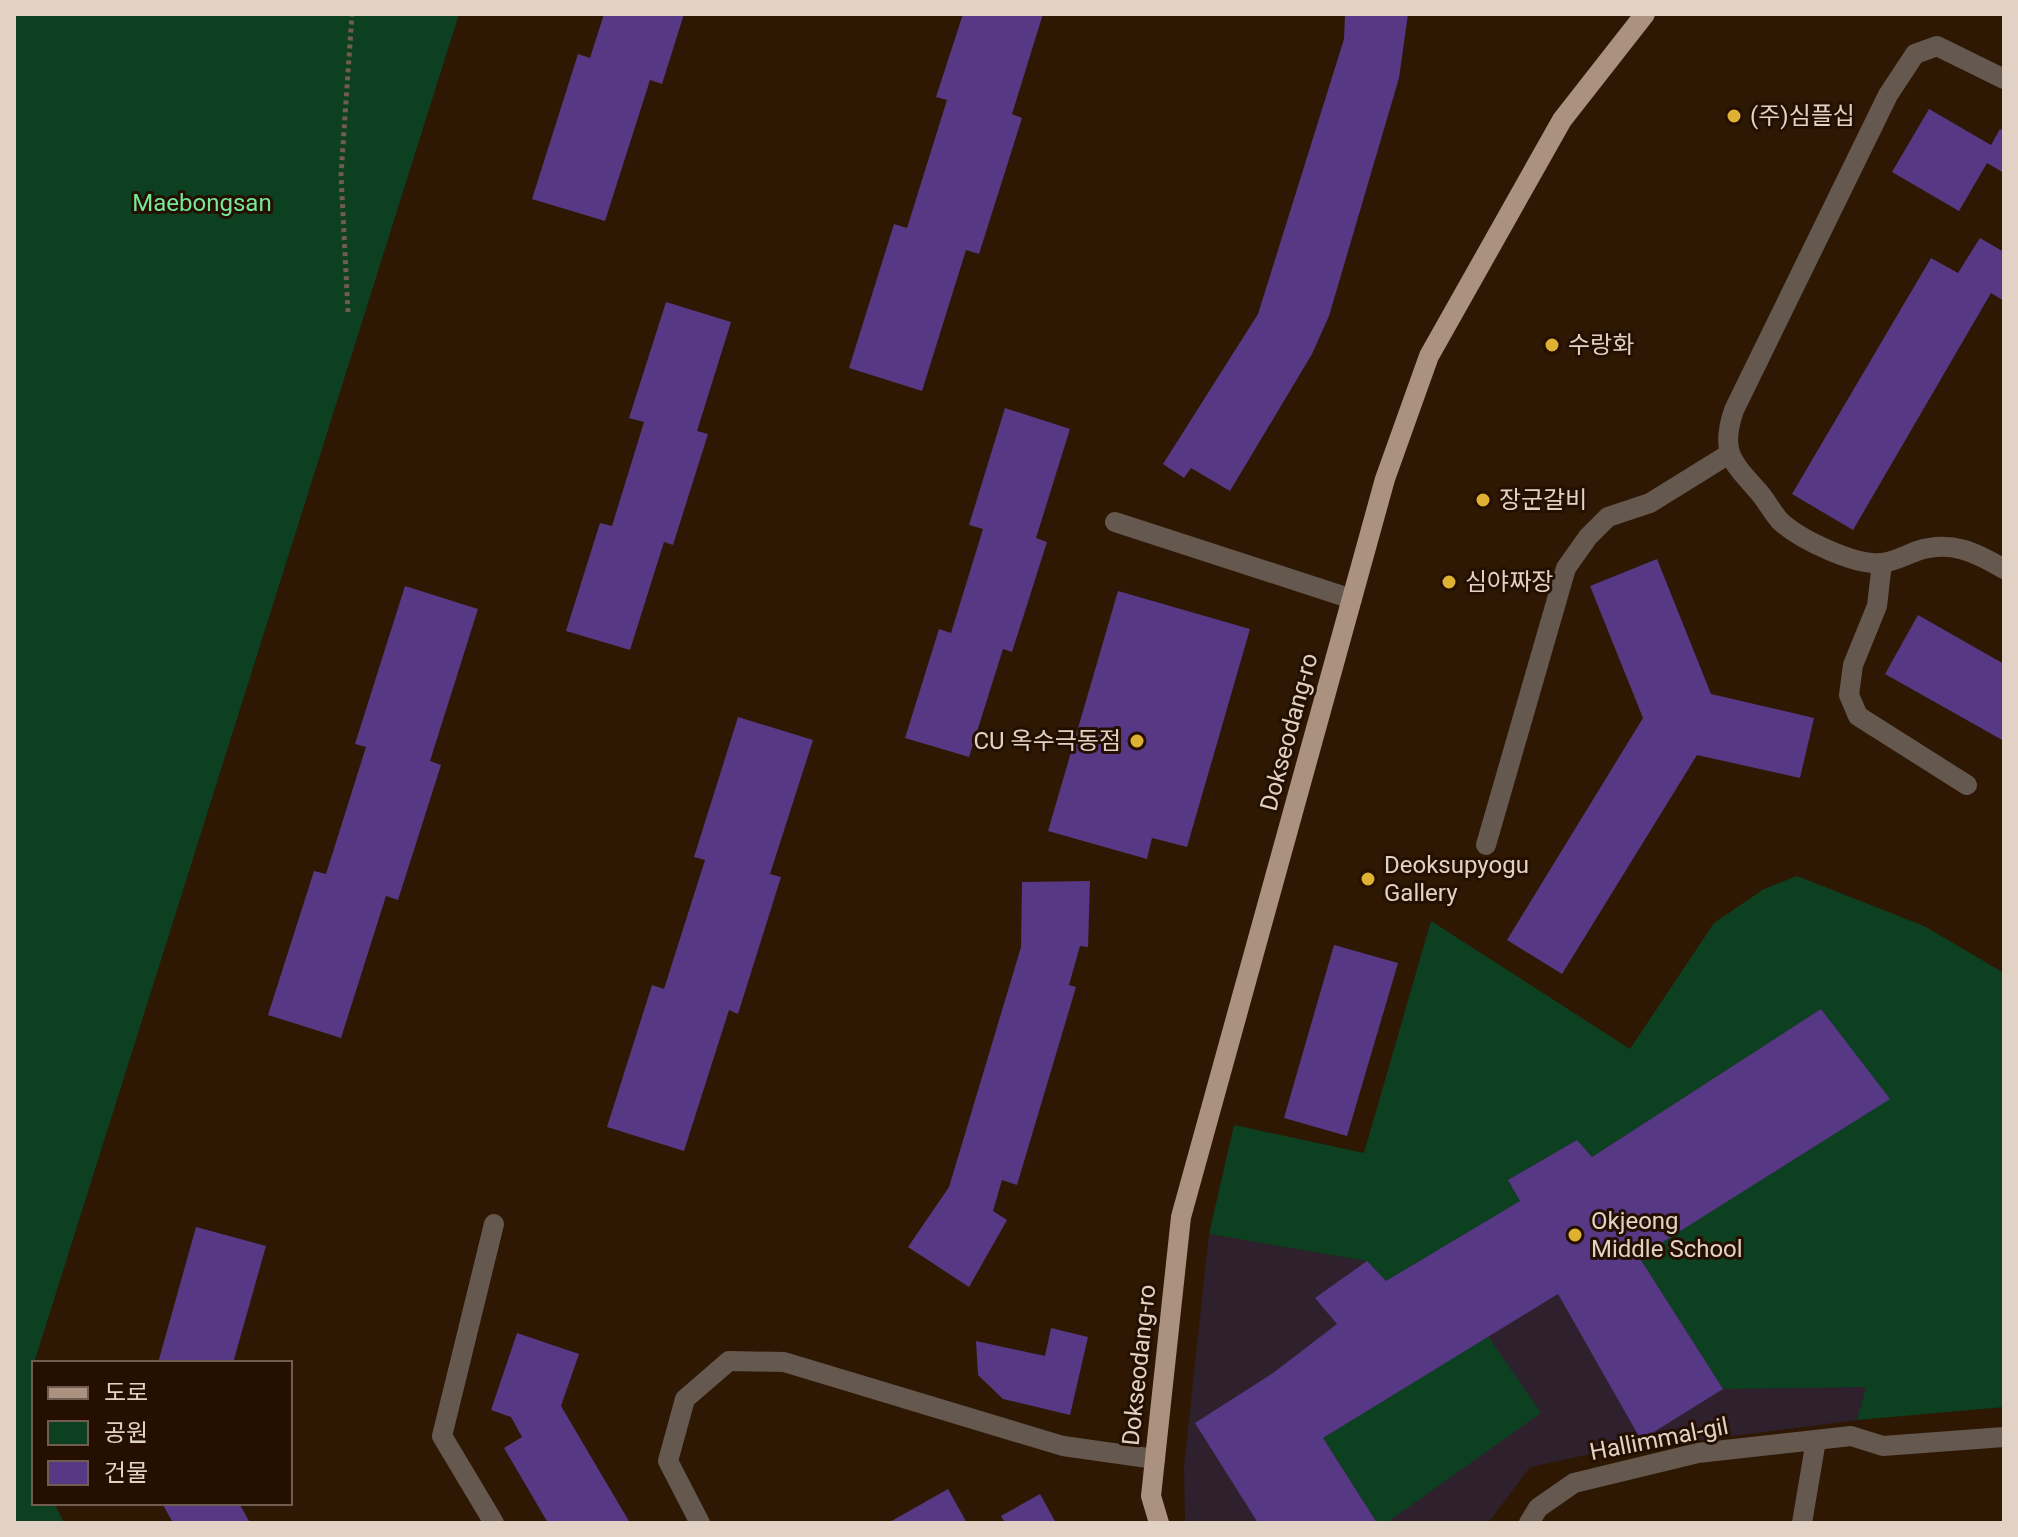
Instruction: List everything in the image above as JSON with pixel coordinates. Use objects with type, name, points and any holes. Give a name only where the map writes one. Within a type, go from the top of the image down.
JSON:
[{"type":"main road","name":"Dokseodang-ro","points":[[1159,1523],[1151,1496],[1181,1217],[1385,479],[1429,356],[1562,120],[1645,14]]},
{"type":"street","points":[[2004,79],[1937,46],[1915,54],[1888,95],[1734,410],[1726,434],[1729,454],[1780,520],[1794,531],[1856,560],[1882,563],[1923,549],[1949,546],[1970,549],[2004,569]]},
{"type":"street","points":[[1486,845],[1566,568],[1588,537],[1608,517],[1650,503],[1729,454]]},
{"type":"street","points":[[1115,522],[1352,599]]},
{"type":"street","points":[[1882,563],[1877,606],[1853,665],[1849,695],[1858,716],[1967,785]]},
{"type":"street","points":[[494,1224],[442,1436],[494,1523]]},
{"type":"street","points":[[700,1523],[668,1461],[685,1399],[729,1361],[784,1362],[1063,1446],[1155,1459]]},
{"type":"street","name":"Hallimmal-gil","points":[[1529,1523],[1538,1508],[1574,1483],[1698,1453],[1851,1436],[1883,1446],[2004,1437]]},
{"type":"street","points":[[1802,1523],[1816,1440]]},
{"type":"path","points":[[348,312],[341,175],[352,14]]},
{"type":"shaded area","points":[[1821,1009],[1890,1099],[1867,1386],[1857,1420],[1586,1455],[1530,1467],[1488,1523],[1185,1523],[1184,1466],[1209,1234],[1367,1261],[1520,1200],[1508,1180],[1577,1140],[1593,1157]]},
{"type":"green space","name":"Maebongsan","points":[[14,14],[459,14],[35,1361],[32,1361],[32,1505],[55,1505],[64,1523],[14,1523]]},
{"type":"green space","points":[[1797,876],[1924,926],[2004,973],[2004,1407],[1857,1420],[1866,1387],[1723,1389],[1639,1257],[1889,1099],[1821,1009],[1592,1157],[1577,1140],[1508,1180],[1520,1201],[1386,1281],[1367,1261],[1209,1234],[1234,1125],[1364,1153],[1431,921],[1630,1049],[1714,923],[1764,889]]},
{"type":"green space","points":[[1488,1336],[1541,1413],[1386,1523],[1377,1523],[1323,1438]]},
{"type":"building","points":[[604,14],[684,14],[662,84],[650,80],[605,221],[532,199],[578,54],[590,58]]},
{"type":"building","points":[[963,14],[1043,14],[1012,114],[1022,118],[979,254],[966,250],[922,391],[849,368],[894,224],[907,228],[947,100],[936,97]]},
{"type":"building","points":[[1345,14],[1408,14],[1399,78],[1329,316],[1312,354],[1230,491],[1191,468],[1184,478],[1163,464],[1258,314],[1344,39]]},
{"type":"building","points":[[1929,109],[1991,145],[2000,129],[2004,131],[2004,173],[1987,163],[1959,211],[1892,172]]},
{"type":"building","points":[[1980,238],[2004,252],[2004,301],[1991,293],[1853,530],[1792,494],[1931,258],[1958,273]]},
{"type":"building","points":[[666,302],[731,322],[697,431],[708,434],[673,545],[664,542],[630,650],[566,631],[600,523],[612,526],[644,422],[629,418]]},
{"type":"building","points":[[1005,408],[1070,429],[1036,538],[1047,542],[1012,652],[1003,649],[969,757],[905,738],[939,629],[951,633],[983,529],[969,525]]},
{"type":"building","points":[[1657,559],[1711,694],[1814,718],[1800,778],[1697,755],[1562,974],[1507,940],[1643,718],[1590,586]]},
{"type":"building","points":[[405,586],[478,609],[430,761],[441,765],[398,900],[386,896],[341,1038],[268,1015],[314,871],[326,874],[366,747],[355,744]]},
{"type":"building","points":[[1118,591],[1250,629],[1187,847],[1152,838],[1147,859],[1048,831]]},
{"type":"building","points":[[1918,615],[2004,664],[2004,741],[1885,674]]},
{"type":"building","points":[[738,717],[813,740],[770,874],[781,877],[738,1014],[729,1010],[684,1151],[607,1127],[652,985],[664,989],[705,860],[694,857]]},
{"type":"building","points":[[1090,881],[1088,947],[1080,946],[1069,985],[1076,987],[1017,1185],[1002,1180],[993,1211],[1007,1220],[969,1287],[908,1247],[949,1187],[1021,947],[1022,882]]},
{"type":"building","points":[[1334,945],[1398,963],[1347,1136],[1284,1118]]},
{"type":"building","points":[[1821,1009],[1890,1099],[1639,1257],[1723,1389],[1641,1440],[1558,1294],[1323,1438],[1377,1523],[1258,1523],[1195,1423],[1273,1373],[1337,1324],[1315,1298],[1367,1261],[1386,1281],[1520,1201],[1508,1180],[1577,1140],[1592,1157]]},
{"type":"building","points":[[196,1227],[266,1246],[234,1361],[159,1361]]},
{"type":"building","points":[[1051,1328],[1088,1337],[1070,1415],[1003,1399],[978,1375],[976,1341],[1045,1356]]},
{"type":"building","points":[[517,1333],[579,1354],[561,1406],[630,1523],[548,1523],[504,1448],[522,1437],[511,1417],[491,1410]]},
{"type":"building","points":[[948,1489],[967,1523],[888,1523]]},
{"type":"building","points":[[1040,1494],[1056,1523],[1005,1523],[1001,1516]]},
{"type":"building","points":[[163,1505],[240,1505],[250,1523],[173,1523]]},
{"type":"place","name":"(주)심플십","points":[[1734,116]]},
{"type":"place","name":"수랑화","points":[[1552,345]]},
{"type":"place","name":"장군갈비","points":[[1483,500]]},
{"type":"place","name":"심야짜장","points":[[1449,582]]},
{"type":"place","name":"CU 옥수극동점","points":[[1137,741]]},
{"type":"place","name":"Deoksupyogu Gallery","points":[[1368,879]]},
{"type":"place","name":"Okjeong Middle School","points":[[1575,1235]]}]
